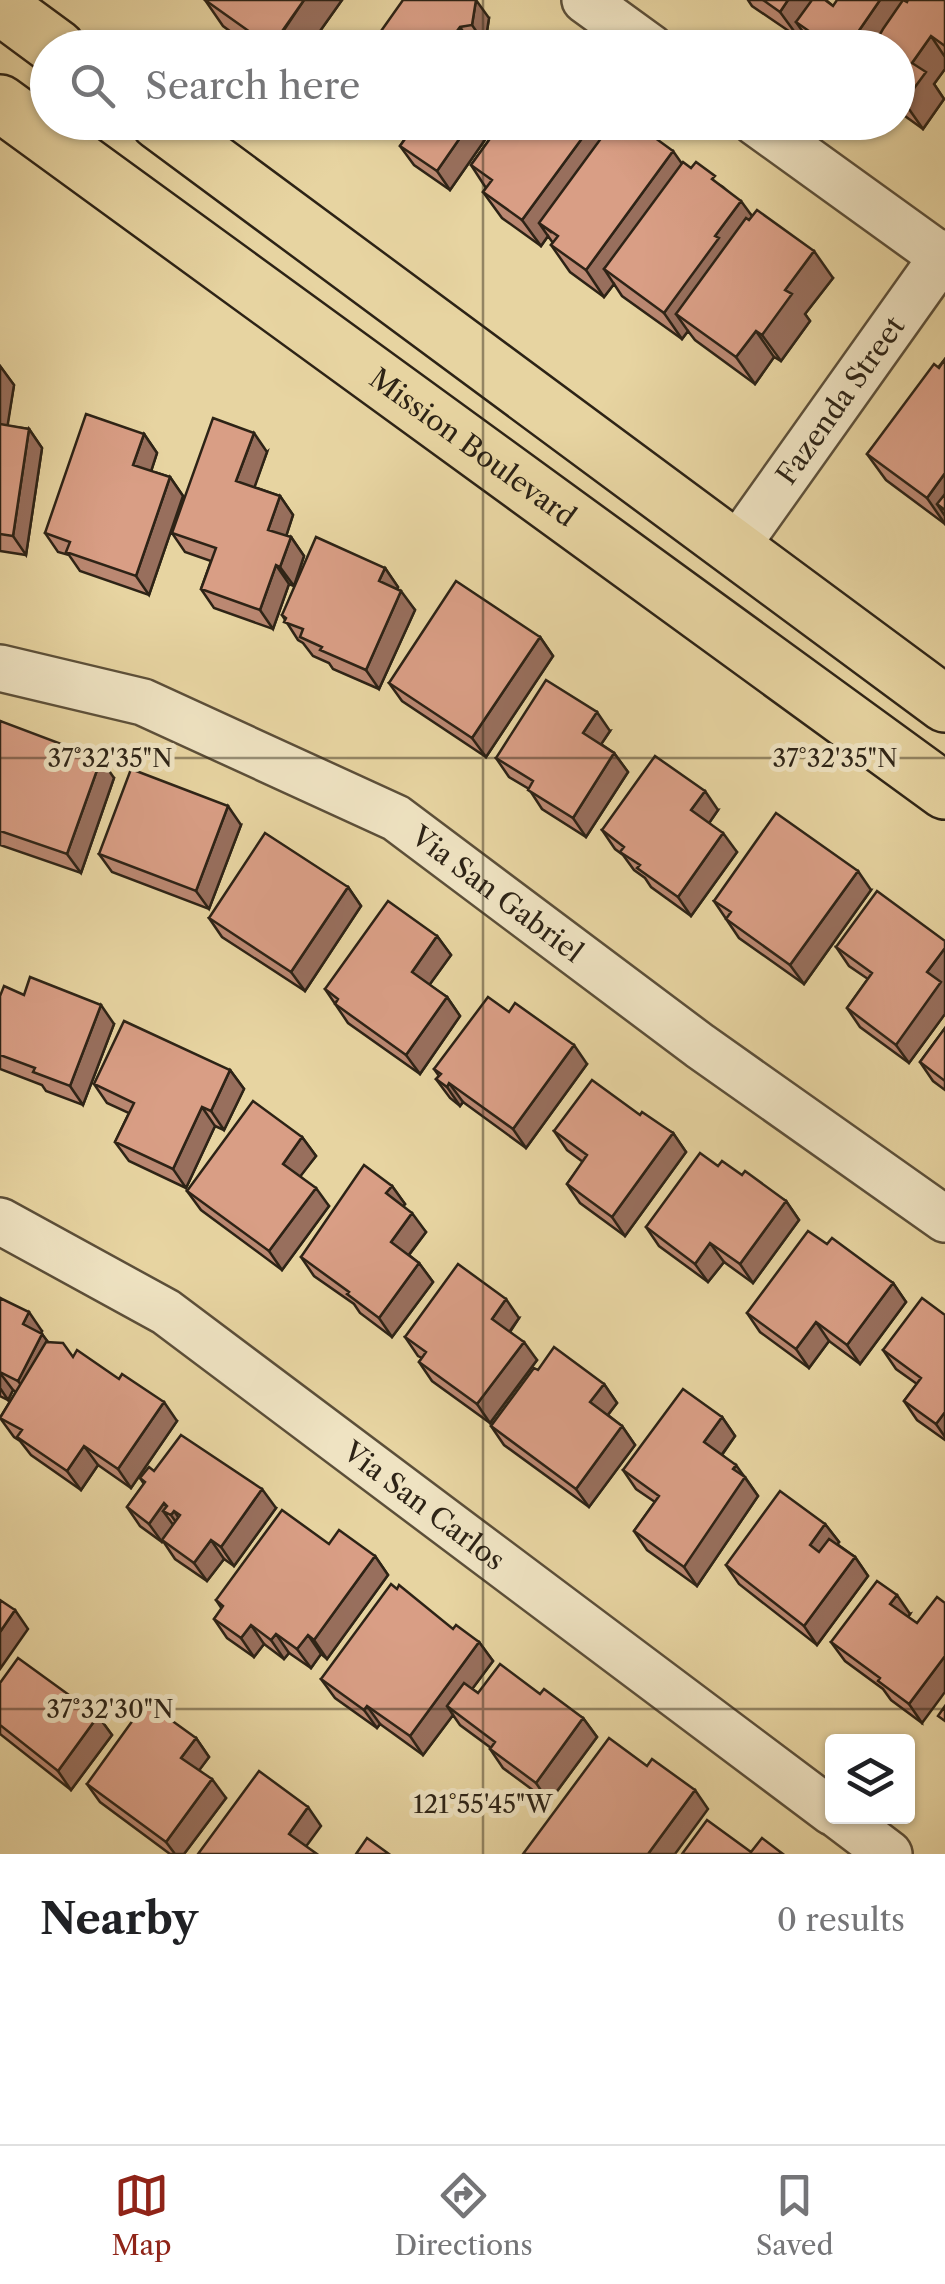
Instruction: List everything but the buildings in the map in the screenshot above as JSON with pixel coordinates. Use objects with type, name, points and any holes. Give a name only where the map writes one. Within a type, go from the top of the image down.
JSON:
[{"type":"main road","points":[[0,6],[33,30]]},
{"type":"main road","name":"Mission Boulevard","points":[[0,103],[30,125]]},
{"type":"main road","name":"Mission Boulevard","points":[[51,140],[945,790]]},
{"type":"main road","points":[[184,140],[945,704]]},
{"type":"street","points":[[585,0],[626,30]]},
{"type":"street","points":[[780,140],[944,256]]},
{"type":"street","name":"Fazenda Street","points":[[736,548],[944,256]]},
{"type":"street","name":"Via San Gabriel","points":[[0,668],[143,702],[396,818],[700,1046],[945,1219]]},
{"type":"street","name":"Via San Carlos","points":[[0,1221],[166,1312],[825,1807]]},
{"type":"street","points":[[849,1824],[888,1854]]}]
